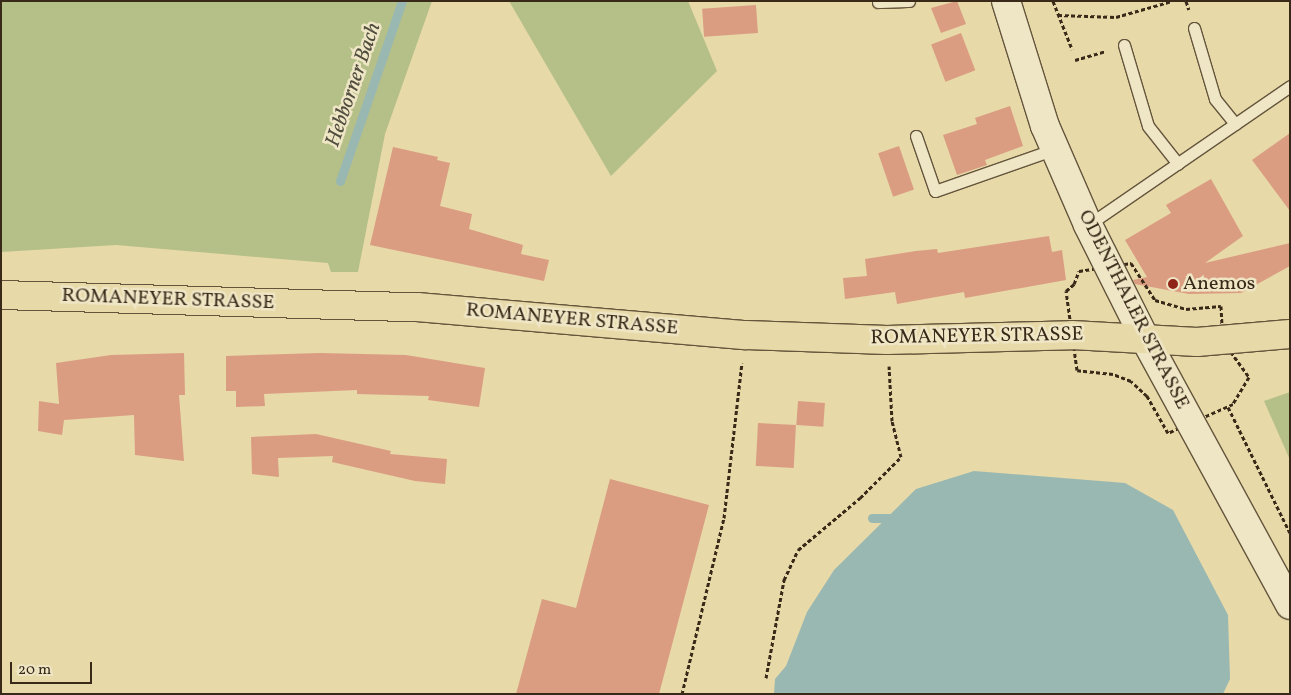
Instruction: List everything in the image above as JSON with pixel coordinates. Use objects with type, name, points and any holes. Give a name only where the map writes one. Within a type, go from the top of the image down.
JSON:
[{"type":"main road","name":"ODENTHALER STRASSE","points":[[1006,1],[1055,149],[1088,225],[1144,337],[1290,605]]},
{"type":"main road","name":"ROMANEYER STRASSE","points":[[1,295],[416,307],[746,335],[888,340],[1072,335],[1144,337],[1197,342],[1290,334]]},
{"type":"lane","points":[[878,2],[908,1]]},
{"type":"lane","points":[[1194,28],[1215,99],[1236,124]]},
{"type":"lane","points":[[1124,46],[1148,126],[1178,164]]},
{"type":"lane","points":[[1088,225],[1290,86]]},
{"type":"lane","points":[[916,136],[935,191],[1055,149]]},
{"type":"path","points":[[1053,1],[1072,49]]},
{"type":"path","points":[[1058,15],[1116,17],[1172,1]]},
{"type":"path","points":[[1075,60],[1124,46]]},
{"type":"path","points":[[682,694],[724,518],[746,335]]},
{"type":"path","points":[[766,678],[784,580],[798,550],[860,498],[901,457],[892,421],[888,340]]},
{"type":"path","points":[[1228,407],[1290,533]]},
{"type":"green space","points":[[1,1],[432,1],[385,134],[358,272],[331,272],[328,263],[116,245],[1,252]]},
{"type":"green space","points":[[509,1],[688,1],[717,71],[611,176]]},
{"type":"green space","points":[[1290,392],[1290,460],[1264,401]]},
{"type":"water","points":[[974,471],[1125,483],[1173,510],[1228,615],[1230,679],[1223,694],[774,694],[775,679],[786,666],[807,612],[834,570],[916,489]]},
{"type":"building","points":[[957,1],[966,24],[941,33],[931,8]]},
{"type":"building","points":[[756,5],[758,33],[704,37],[702,9]]},
{"type":"building","points":[[961,33],[975,70],[945,82],[931,44]]},
{"type":"building","points":[[1010,106],[1023,146],[985,160],[987,165],[957,175],[943,135],[977,124],[975,118]]},
{"type":"building","points":[[1290,133],[1290,211],[1252,160]]},
{"type":"building","points":[[899,146],[914,189],[893,197],[878,153]]},
{"type":"building","points":[[393,147],[438,157],[437,160],[450,163],[440,206],[472,214],[469,229],[523,245],[521,254],[549,260],[544,281],[370,245]]},
{"type":"building","points":[[1211,179],[1243,236],[1205,263],[1290,243],[1290,266],[1241,293],[1189,294],[1135,284],[1133,280],[1147,277],[1125,240],[1171,213],[1166,205]]},
{"type":"building","points":[[1049,236],[1052,252],[1062,250],[1066,280],[965,298],[964,292],[897,304],[895,292],[845,299],[843,278],[867,276],[865,259],[937,249],[938,253]]},
{"type":"building","points":[[184,353],[185,395],[179,395],[184,461],[135,455],[134,415],[64,420],[62,435],[38,431],[39,401],[59,404],[56,363],[111,355]]},
{"type":"building","points":[[320,353],[406,355],[485,368],[479,407],[428,400],[429,396],[357,394],[357,390],[264,394],[265,406],[236,407],[236,391],[226,391],[226,356]]},
{"type":"building","points":[[798,401],[825,403],[823,427],[796,425]]},
{"type":"building","points":[[758,423],[796,425],[794,468],[756,466]]},
{"type":"building","points":[[316,434],[391,451],[390,454],[447,459],[445,484],[415,481],[332,462],[333,456],[278,458],[279,477],[252,474],[251,437]]},
{"type":"building","points":[[610,479],[709,505],[659,694],[516,694],[542,599],[576,608]]},
{"type":"waterway","name":"Hebborner Bach","points":[[340,181],[402,1]]},
{"type":"waterway","name":"Hebborner Bach","points":[[872,518],[897,518]]},
{"type":"place","name":"Anemos","points":[[1173,284]]}]
